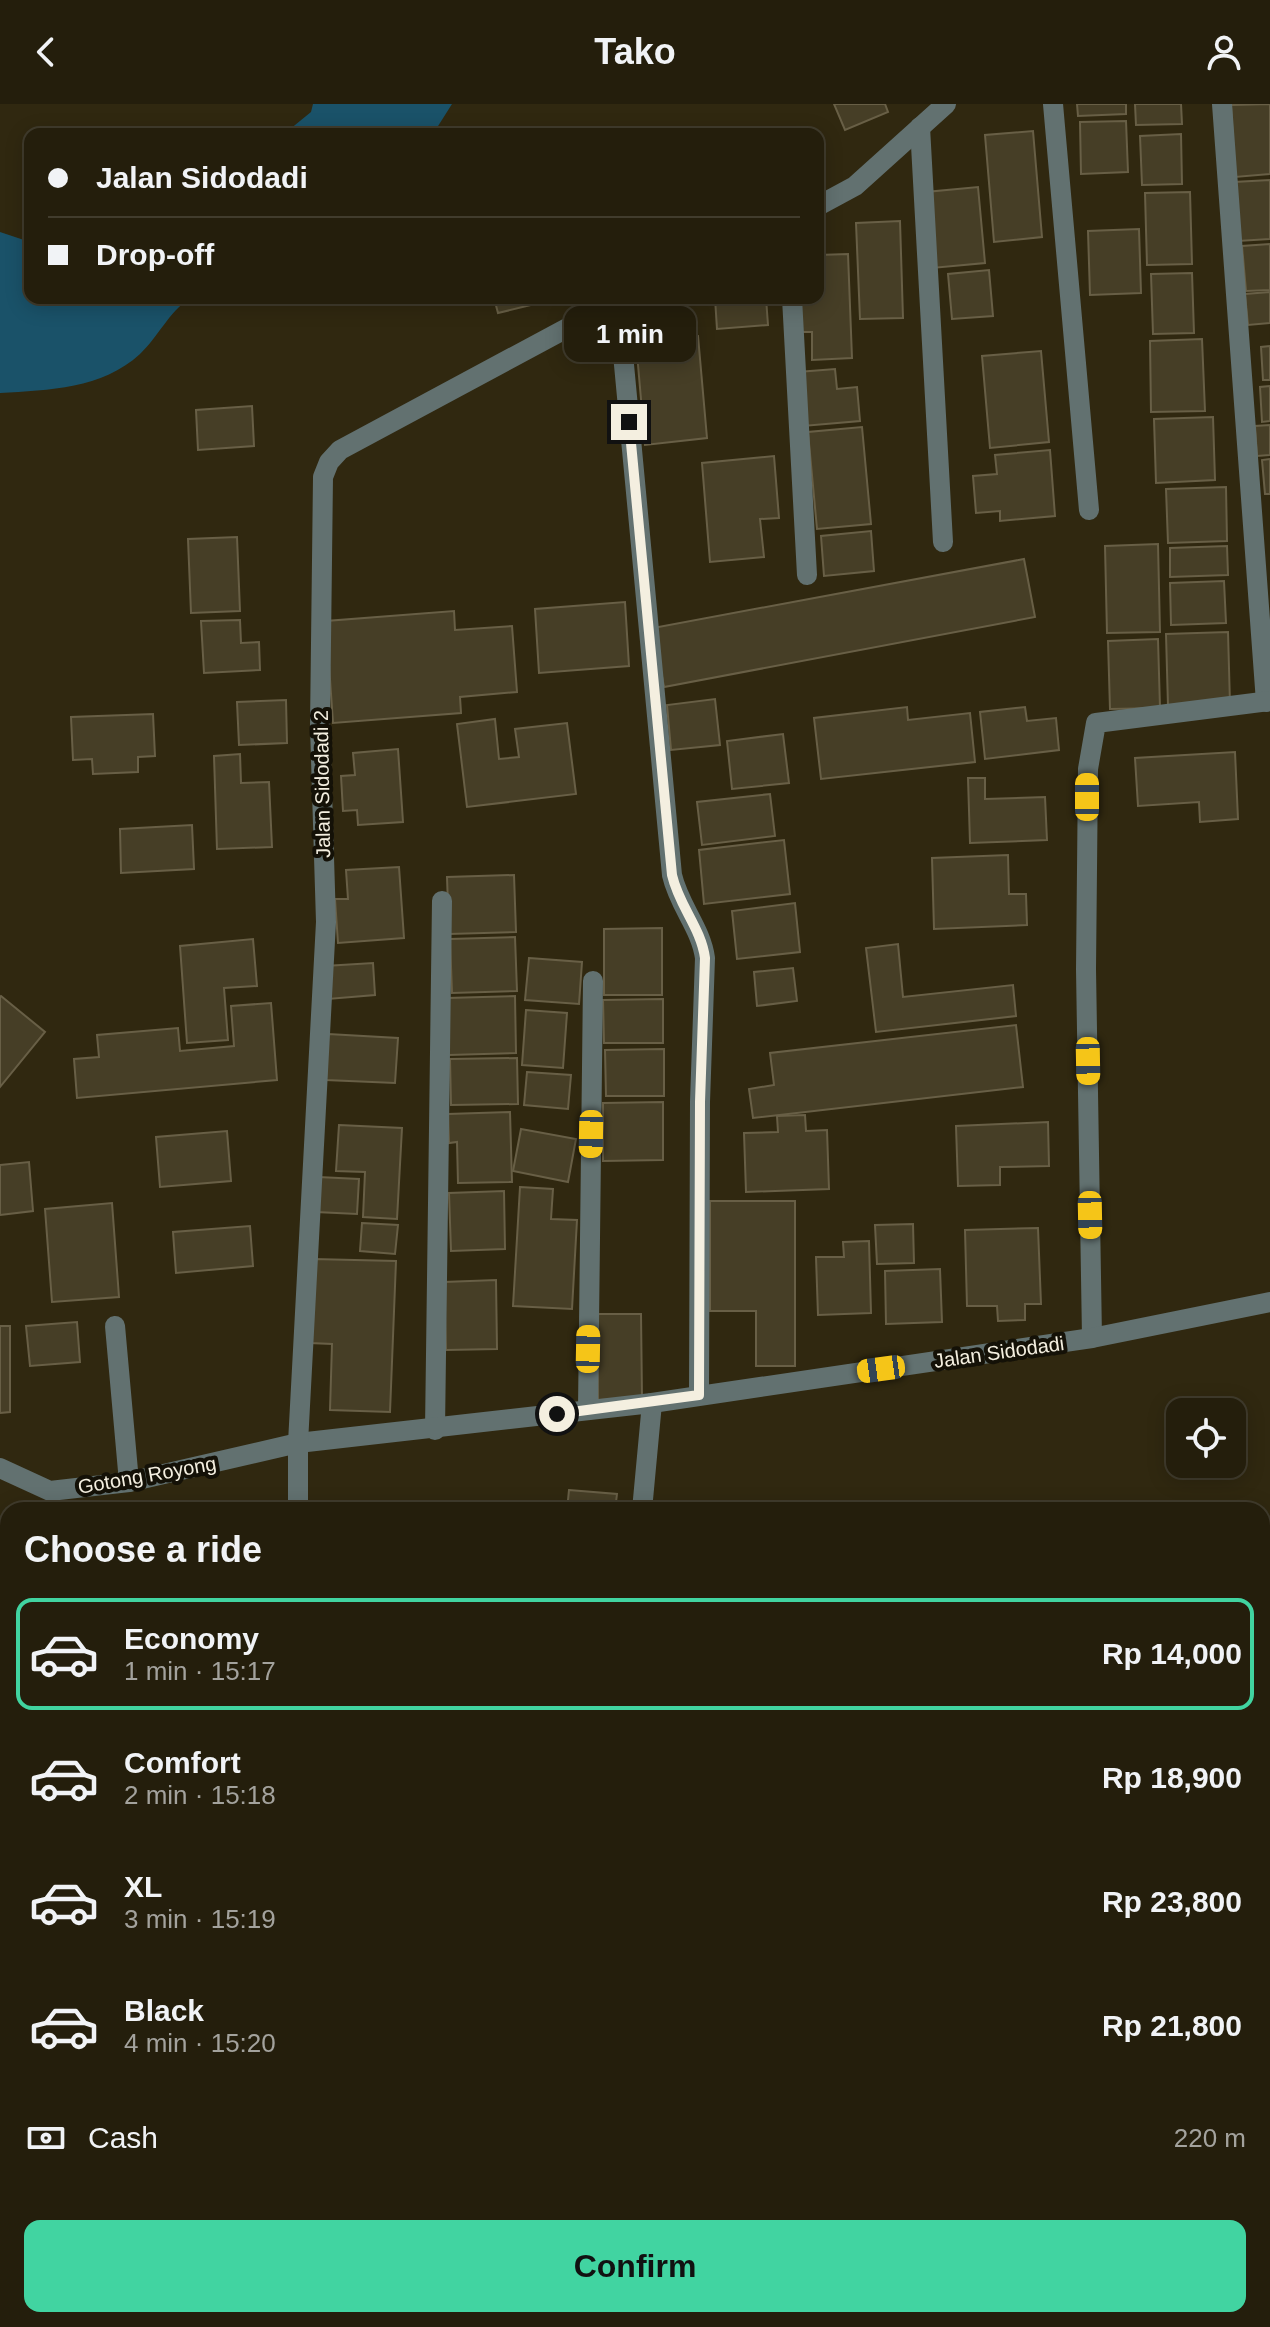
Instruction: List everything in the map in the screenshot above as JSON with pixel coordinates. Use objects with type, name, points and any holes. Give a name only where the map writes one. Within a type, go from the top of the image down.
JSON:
[{"type":"street","points":[[824,203],[855,186],[946,104]]},
{"type":"street","points":[[1053,104],[1089,510]]},
{"type":"street","points":[[1092,1338],[1086,969],[1088,769],[1096,723],[1268,701],[1222,104]]},
{"type":"street","points":[[920,127],[943,542]]},
{"type":"street","name":"Jalan Sidodadi 2","points":[[298,1502],[298,1443],[326,922],[320,726],[323,477],[329,462],[340,450],[611,304]]},
{"type":"street","points":[[620,304],[672,875],[677,899],[702,937],[705,958],[700,1102],[699,1395]]},
{"type":"street","points":[[792,304],[807,575]]},
{"type":"street","points":[[435,1430],[442,901]]},
{"type":"street","points":[[588,1410],[593,981]]},
{"type":"street","name":"Jalan Sidodadi","points":[[298,1443],[435,1430],[652,1403],[1092,1338],[1270,1302]]},
{"type":"street","points":[[115,1326],[129,1482]]},
{"type":"street","points":[[643,1502],[652,1403]]},
{"type":"street","name":"Gotong Royong","points":[[0,1468],[50,1501],[298,1443]]},
{"type":"water","points":[[313,104],[452,104],[437,128],[291,128],[311,112]]},
{"type":"water","points":[[0,232],[24,240],[24,304],[184,304],[140,354],[109,374],[74,386],[0,393]]},
{"type":"building","points":[[834,104],[885,104],[888,112],[845,130]]},
{"type":"building","points":[[1077,104],[1126,104],[1126,114],[1078,116]]},
{"type":"building","points":[[1135,104],[1181,104],[1182,124],[1136,125]]},
{"type":"building","points":[[1270,104],[1270,174],[1235,177],[1231,105]]},
{"type":"building","points":[[1126,121],[1128,172],[1081,174],[1080,122]]},
{"type":"building","points":[[1033,131],[1042,237],[994,242],[985,135]]},
{"type":"building","points":[[1181,134],[1182,184],[1142,185],[1140,136]]},
{"type":"building","points":[[1270,180],[1270,239],[1238,241],[1234,182]]},
{"type":"building","points":[[978,187],[985,263],[932,268],[926,192]]},
{"type":"building","points":[[1190,192],[1192,264],[1147,265],[1145,193]]},
{"type":"building","points":[[900,221],[903,318],[860,319],[856,223]]},
{"type":"building","points":[[1139,229],[1141,293],[1090,295],[1088,231]]},
{"type":"building","points":[[1270,244],[1270,290],[1246,291],[1242,246]]},
{"type":"building","points":[[848,254],[852,358],[812,360],[812,332],[796,332],[795,304],[824,304],[824,255]]},
{"type":"building","points":[[989,270],[993,316],[952,319],[948,274]]},
{"type":"building","points":[[1192,273],[1194,333],[1153,334],[1151,274]]},
{"type":"building","points":[[1270,292],[1270,323],[1248,325],[1245,294]]},
{"type":"building","points":[[496,304],[535,304],[498,313]]},
{"type":"building","points":[[715,304],[766,304],[768,325],[717,329]]},
{"type":"building","points":[[698,336],[707,438],[645,445],[636,342]]},
{"type":"building","points":[[1202,339],[1205,411],[1151,412],[1150,341]]},
{"type":"building","points":[[1270,346],[1270,380],[1263,380],[1261,347]]},
{"type":"building","points":[[1041,351],[1049,442],[990,448],[982,356]]},
{"type":"building","points":[[835,369],[837,389],[857,387],[860,421],[803,426],[798,372]]},
{"type":"building","points":[[1270,386],[1270,421],[1262,422],[1260,387]]},
{"type":"building","points":[[252,406],[254,446],[198,450],[196,410]]},
{"type":"building","points":[[1213,417],[1215,480],[1156,483],[1154,419]]},
{"type":"building","points":[[1270,425],[1270,455],[1257,456],[1255,426]]},
{"type":"building","points":[[862,427],[871,524],[817,529],[808,432]]},
{"type":"building","points":[[1050,450],[1055,516],[1000,521],[1000,511],[976,513],[973,476],[997,474],[995,455]]},
{"type":"building","points":[[774,456],[779,518],[760,519],[764,557],[710,562],[702,463]]},
{"type":"building","points":[[1270,459],[1270,494],[1265,494],[1262,460]]},
{"type":"building","points":[[1226,487],[1227,541],[1168,543],[1166,489]]},
{"type":"building","points":[[871,531],[874,571],[824,576],[821,536]]},
{"type":"building","points":[[237,537],[240,611],[191,613],[188,539]]},
{"type":"building","points":[[1158,544],[1160,632],[1107,633],[1105,546]]},
{"type":"building","points":[[1227,546],[1228,575],[1170,577],[1170,548]]},
{"type":"building","points":[[1024,559],[1035,617],[664,687],[653,628]]},
{"type":"building","points":[[1224,581],[1226,623],[1171,625],[1170,583]]},
{"type":"building","points":[[625,602],[629,666],[539,673],[535,609]]},
{"type":"building","points":[[454,611],[455,630],[512,626],[517,692],[460,697],[461,713],[333,723],[326,621]]},
{"type":"building","points":[[240,620],[241,643],[259,642],[260,670],[204,673],[201,621]]},
{"type":"building","points":[[1228,632],[1230,704],[1168,706],[1166,634]]},
{"type":"building","points":[[1158,639],[1160,708],[1110,709],[1108,641]]},
{"type":"building","points":[[715,699],[720,745],[671,750],[667,705]]},
{"type":"building","points":[[286,700],[287,743],[239,745],[237,702]]},
{"type":"building","points":[[907,707],[908,720],[970,713],[975,762],[821,779],[814,718]]},
{"type":"building","points":[[1025,707],[1027,721],[1056,718],[1059,750],[985,759],[980,712]]},
{"type":"building","points":[[153,714],[155,756],[138,757],[138,772],[93,774],[92,759],[73,760],[71,717]]},
{"type":"building","points":[[495,719],[499,759],[519,757],[515,729],[567,723],[576,794],[467,807],[457,724]]},
{"type":"building","points":[[783,734],[789,783],[732,789],[727,741]]},
{"type":"building","points":[[398,749],[403,822],[358,825],[357,810],[343,811],[341,776],[355,775],[353,753]]},
{"type":"building","points":[[1235,752],[1238,819],[1200,822],[1199,802],[1138,806],[1135,758]]},
{"type":"building","points":[[240,754],[241,783],[269,782],[272,847],[217,849],[214,756]]},
{"type":"building","points":[[968,778],[985,778],[985,799],[1045,797],[1047,840],[970,843]]},
{"type":"building","points":[[770,794],[775,836],[702,845],[697,802]]},
{"type":"building","points":[[192,825],[194,869],[121,873],[120,829]]},
{"type":"building","points":[[784,840],[790,894],[704,904],[699,850]]},
{"type":"building","points":[[1008,855],[1009,894],[1026,894],[1027,925],[934,929],[932,858]]},
{"type":"building","points":[[399,867],[404,938],[338,943],[335,899],[348,899],[346,870]]},
{"type":"building","points":[[514,875],[516,932],[449,934],[447,877]]},
{"type":"building","points":[[795,903],[800,952],[737,959],[732,911]]},
{"type":"building","points":[[662,928],[662,995],[604,995],[604,929]]},
{"type":"building","points":[[515,937],[517,991],[452,993],[450,939]]},
{"type":"building","points":[[253,939],[257,986],[224,988],[228,1040],[187,1043],[180,946]]},
{"type":"building","points":[[898,944],[903,997],[1013,985],[1016,1016],[876,1032],[866,948]]},
{"type":"building","points":[[529,958],[582,962],[579,1004],[525,1000]]},
{"type":"building","points":[[373,963],[375,995],[328,999],[325,966]]},
{"type":"building","points":[[793,968],[797,1001],[757,1006],[754,972]]},
{"type":"building","points":[[515,996],[516,1053],[449,1055],[447,998]]},
{"type":"building","points":[[0,997],[45,1032],[0,1087]]},
{"type":"building","points":[[663,999],[663,1043],[604,1043],[603,1000]]},
{"type":"building","points":[[271,1003],[277,1080],[77,1098],[74,1059],[99,1057],[97,1035],[178,1028],[180,1051],[234,1046],[231,1006]]},
{"type":"building","points":[[526,1010],[567,1013],[563,1068],[522,1065]]},
{"type":"building","points":[[1016,1025],[1023,1087],[753,1118],[749,1089],[774,1085],[770,1053]]},
{"type":"building","points":[[328,1034],[398,1038],[395,1083],[326,1080]]},
{"type":"building","points":[[664,1049],[664,1096],[606,1096],[605,1050]]},
{"type":"building","points":[[517,1058],[518,1104],[451,1105],[450,1059]]},
{"type":"building","points":[[527,1072],[571,1075],[568,1109],[524,1105]]},
{"type":"building","points":[[663,1102],[663,1160],[603,1161],[603,1103]]},
{"type":"building","points":[[510,1112],[512,1182],[458,1183],[457,1142],[449,1143],[448,1114]]},
{"type":"building","points":[[805,1115],[806,1131],[827,1130],[829,1189],[746,1192],[744,1133],[778,1132],[777,1116]]},
{"type":"building","points":[[1048,1122],[1049,1166],[1000,1167],[1000,1185],[958,1186],[956,1126]]},
{"type":"building","points":[[339,1125],[402,1128],[397,1219],[363,1217],[365,1172],[336,1171]]},
{"type":"building","points":[[521,1129],[576,1139],[568,1182],[513,1171]]},
{"type":"building","points":[[227,1131],[231,1181],[160,1187],[156,1137]]},
{"type":"building","points":[[29,1162],[33,1211],[0,1215],[0,1165]]},
{"type":"building","points":[[318,1177],[359,1179],[357,1214],[316,1212]]},
{"type":"building","points":[[520,1187],[553,1189],[551,1219],[577,1220],[572,1309],[513,1306]]},
{"type":"building","points":[[504,1191],[505,1249],[451,1251],[449,1193]]},
{"type":"building","points":[[710,1201],[795,1201],[795,1366],[756,1366],[756,1311],[710,1311]]},
{"type":"building","points":[[112,1203],[119,1297],[52,1302],[45,1209]]},
{"type":"building","points":[[362,1223],[398,1225],[395,1254],[360,1251]]},
{"type":"building","points":[[913,1224],[914,1263],[877,1264],[875,1225]]},
{"type":"building","points":[[250,1226],[253,1266],[176,1273],[173,1232]]},
{"type":"building","points":[[1038,1228],[1041,1304],[1025,1304],[1025,1320],[998,1321],[997,1306],[967,1306],[965,1230]]},
{"type":"building","points":[[869,1241],[871,1313],[818,1315],[816,1257],[844,1257],[843,1242]]},
{"type":"building","points":[[313,1259],[396,1261],[390,1412],[330,1410],[332,1344],[310,1343]]},
{"type":"building","points":[[940,1269],[942,1322],[886,1324],[885,1271]]},
{"type":"building","points":[[496,1280],[497,1349],[446,1350],[444,1282]]},
{"type":"building","points":[[597,1314],[641,1314],[642,1399],[598,1400]]},
{"type":"building","points":[[77,1322],[80,1362],[30,1366],[26,1326]]},
{"type":"building","points":[[0,1326],[10,1326],[10,1412],[0,1413]]},
{"type":"building","points":[[569,1490],[617,1494],[616,1502],[568,1502]]},
{"type":"route","points":[[557,1414],[699,1395],[700,1102],[705,958],[702,937],[677,899],[672,875],[629,422]]}]
